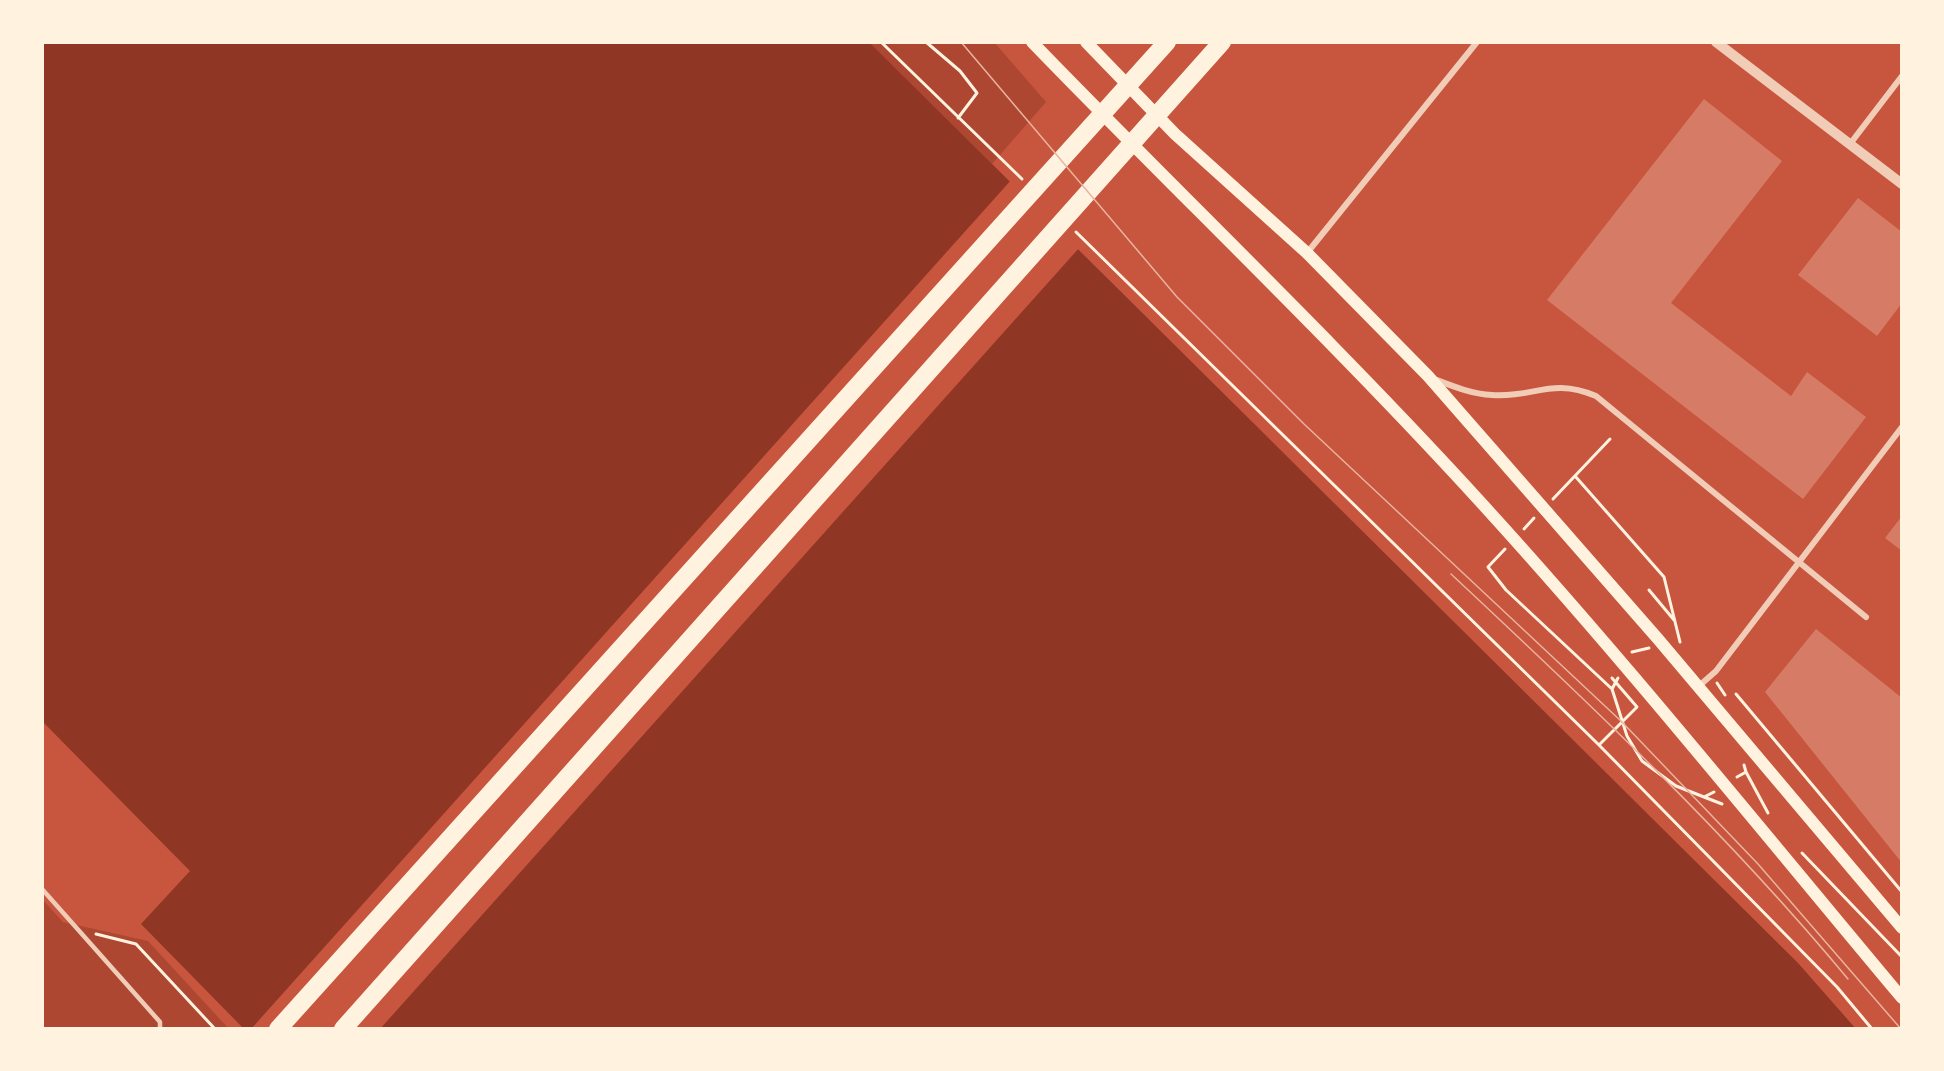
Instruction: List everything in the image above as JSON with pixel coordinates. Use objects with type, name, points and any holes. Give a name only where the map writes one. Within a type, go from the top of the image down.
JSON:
[{"type":"highway","points":[[278,1029],[1167,42]]},
{"type":"highway","points":[[343,1029],[1222,42]]},
{"type":"main road","points":[[1032,42],[1153,167],[1318,329],[1465,485],[1624,668],[1902,998]]},
{"type":"main road","points":[[1086,42],[1175,134],[1306,253],[1428,376],[1699,686],[1902,928]]},
{"type":"street","points":[[1306,253],[1477,42]]},
{"type":"street","points":[[1716,42],[1902,184]]},
{"type":"street","points":[[1850,144],[1902,76]]},
{"type":"street","points":[[1428,376],[1452,386],[1492,395],[1522,394],[1559,386],[1576,388],[1596,396],[1866,617]]},
{"type":"street","points":[[1699,686],[1716,670],[1902,427]]},
{"type":"lane","points":[[42,889],[160,1022],[160,1029]]},
{"type":"path","points":[[881,42],[1023,180]]},
{"type":"path","points":[[926,42],[960,71],[977,93],[958,118]]},
{"type":"path","points":[[1073,230],[1599,745],[1814,963],[1872,1029]]},
{"type":"path","points":[[1575,476],[1664,577],[1680,642]]},
{"type":"path","points":[[1649,590],[1677,624]]},
{"type":"path","points":[[1599,745],[1637,707],[1612,678]]},
{"type":"path","points":[[1736,694],[1902,892]]},
{"type":"path","points":[[1799,850],[1902,957]]},
{"type":"path","points":[[77,928],[136,944],[215,1029]]},
{"type":"shaded area","points":[[42,42],[869,42],[1798,963],[1856,1029],[244,1029],[141,924],[190,871],[42,721]]},
{"type":"shaded area","points":[[869,42],[994,42],[1046,102],[992,164]]},
{"type":"shaded area","points":[[42,899],[63,922],[148,941],[229,1029],[42,1029]]},
{"type":"pier","points":[[1012,179],[1080,247],[380,1029],[251,1029]]},
{"type":"building","points":[[1704,99],[1782,161],[1671,303],[1791,396],[1807,372],[1866,417],[1803,499],[1547,300]]},
{"type":"building","points":[[1858,198],[1902,232],[1902,303],[1877,336],[1798,275]]},
{"type":"building","points":[[1902,516],[1902,551],[1885,538]]},
{"type":"building","points":[[1816,629],[1902,698],[1902,863],[1765,692]]},
{"type":"tram line","points":[[961,42],[1177,297],[1304,424],[1622,722],[1758,864],[1901,1029]]},
{"type":"tram line","points":[[1451,574],[1605,720],[1706,821],[1802,925],[1848,979]]}]
